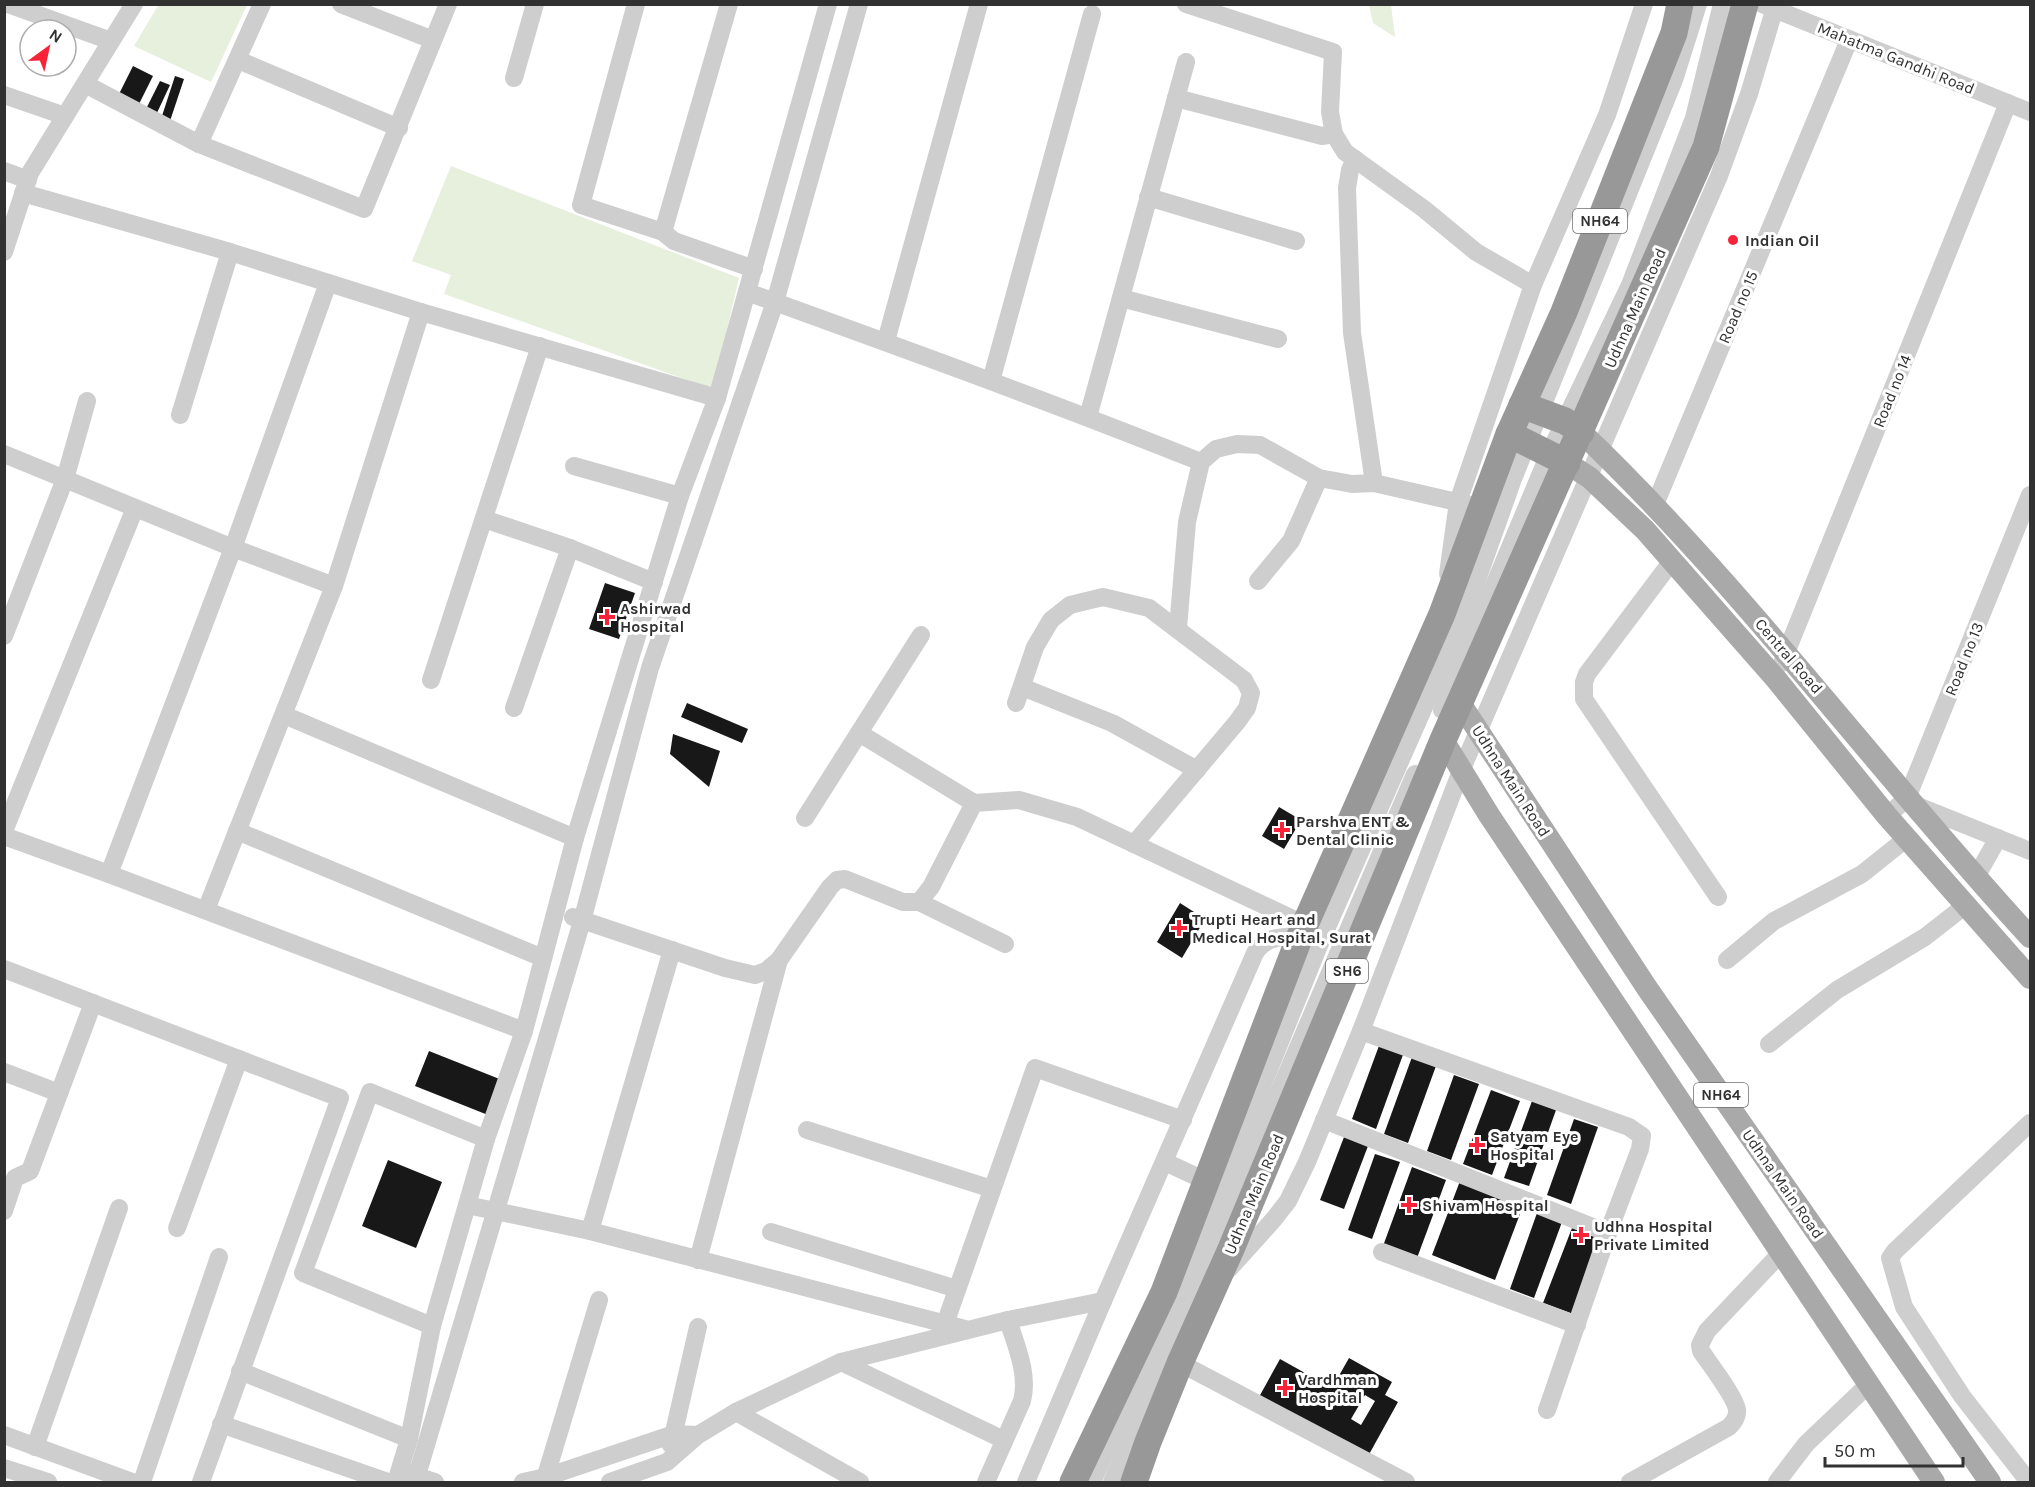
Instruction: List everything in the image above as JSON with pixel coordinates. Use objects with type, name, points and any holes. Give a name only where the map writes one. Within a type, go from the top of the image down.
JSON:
[{"type":"highway","name":"NH64","points":[[1087,1480],[1164,1292],[1206,1181],[1442,614],[1470,505],[1538,448],[1531,408],[1564,312],[1670,44],[1680,4]]},
{"type":"highway","name":"Udhna Main Road","points":[[1134,1482],[1180,1363],[1217,1281],[1349,947],[1460,703],[1538,448],[1582,434],[1706,147],[1745,4]]},
{"type":"highway","name":"Central Road","points":[[1531,408],[1582,434]]},
{"type":"main road","name":"Central Road","points":[[1582,434],[1654,507],[1787,652],[1910,801],[2031,937]]},
{"type":"main road","name":"Central Road","points":[[1538,448],[1590,477],[1645,531],[1776,679],[1887,816],[2031,978]]},
{"type":"main road","name":"Udhna Main Road","points":[[1460,703],[1654,998],[1990,1482]]},
{"type":"main road","name":"NH64","points":[[1443,740],[1461,771],[1934,1482]]},
{"type":"street","points":[[8,4],[111,41]]},
{"type":"street","points":[[4,252],[30,173],[134,4]]},
{"type":"street","points":[[199,144],[262,4]]},
{"type":"street","points":[[84,84],[199,144],[364,209],[448,4]]},
{"type":"street","points":[[514,78],[535,4]]},
{"type":"street","points":[[636,4],[581,206],[663,232],[674,241],[754,269]]},
{"type":"street","points":[[663,232],[729,4]]},
{"type":"street","points":[[403,1479],[432,1326],[486,1138],[524,1031],[575,838],[680,496],[717,398],[828,4]]},
{"type":"street","points":[[403,1479],[496,1211],[582,921],[650,668],[775,302],[859,4]]},
{"type":"street","points":[[886,341],[979,4]]},
{"type":"street","points":[[1186,4],[1221,10],[1333,52],[1330,112],[1334,134],[1346,152],[1424,209],[1476,252],[1533,285]]},
{"type":"street","points":[[1178,628],[1187,522],[1201,462],[1216,449],[1237,444],[1260,445],[1319,478],[1352,484],[1374,483],[1470,505],[1533,285],[1607,115],[1644,4]]},
{"type":"street","points":[[1531,408],[1674,80],[1698,4]]},
{"type":"street","points":[[1217,1281],[1288,1201],[1308,1162],[1461,771],[1590,477],[1582,434],[1630,285],[1694,118],[1722,4]]},
{"type":"street","points":[[349,6],[433,40]]},
{"type":"street","points":[[1582,434],[1719,176],[1749,94],[1770,6]]},
{"type":"street","name":"Mahatma Gandhi Road","points":[[1770,6],[2031,112]]},
{"type":"street","points":[[992,381],[1092,14]]},
{"type":"street","name":"Road no 15","points":[[1654,507],[1849,40]]},
{"type":"street","points":[[238,60],[399,128]]},
{"type":"street","points":[[1088,417],[1186,62]]},
{"type":"street","points":[[4,95],[65,116]]},
{"type":"street","points":[[1176,98],[1322,136],[1334,134]]},
{"type":"street","name":"Road no 14","points":[[1776,679],[2008,103]]},
{"type":"street","points":[[1355,159],[1350,170],[1347,188],[1352,333],[1374,483]]},
{"type":"street","points":[[4,171],[25,186],[230,252],[421,312],[717,398]]},
{"type":"street","points":[[1148,197],[1296,241]]},
{"type":"street","points":[[180,415],[230,252]]},
{"type":"street","points":[[110,874],[234,548],[328,283]]},
{"type":"street","points":[[747,292],[886,341],[1201,462]]},
{"type":"street","points":[[1121,298],[1278,339]]},
{"type":"street","points":[[206,910],[334,586],[421,312]]},
{"type":"street","points":[[432,680],[540,346]]},
{"type":"street","points":[[4,636],[65,479],[87,401]]},
{"type":"street","points":[[1087,1480],[1181,1287],[1309,931],[1465,614],[1511,484],[1538,448]]},
{"type":"street","points":[[1112,1482],[1349,947],[1538,448]]},
{"type":"street","points":[[4,454],[234,548],[334,586]]},
{"type":"street","points":[[574,466],[680,496]]},
{"type":"street","points":[[1258,581],[1291,540],[1319,478]]},
{"type":"street","name":"Road no 13","points":[[1887,816],[1910,801],[2031,495]]},
{"type":"street","points":[[4,831],[135,508]]},
{"type":"street","points":[[484,519],[570,548],[654,582]]},
{"type":"street","points":[[514,708],[570,548]]},
{"type":"street","points":[[1672,561],[1587,674],[1584,682],[1584,699],[1719,897]]},
{"type":"street","points":[[1134,844],[1197,770],[1237,722],[1247,708],[1251,693],[1244,680],[1149,608],[1103,597],[1070,606],[1052,620],[1035,647],[1019,695],[1112,723],[1197,770]]},
{"type":"street","points":[[804,818],[921,635]]},
{"type":"street","points":[[284,715],[575,838]]},
{"type":"street","points":[[859,733],[974,803],[1019,800],[1077,818],[1309,931],[1349,947]]},
{"type":"street","points":[[1910,801],[2031,851]]},
{"type":"street","points":[[919,902],[931,887],[974,803]]},
{"type":"street","points":[[237,831],[543,958]]},
{"type":"street","points":[[4,836],[524,1031]]},
{"type":"street","points":[[1727,960],[1774,921],[1862,874],[1907,838]]},
{"type":"street","points":[[1976,877],[1998,838]]},
{"type":"street","points":[[557,912],[725,968],[755,975],[766,971],[778,960],[830,887],[837,880],[845,879],[903,902],[919,902],[1005,944]]},
{"type":"street","points":[[1769,1044],[1837,990],[1925,937],[1966,905]]},
{"type":"street","points":[[1026,1482],[1255,953],[1266,940],[1309,931]]},
{"type":"street","points":[[590,1232],[672,950]]},
{"type":"street","points":[[698,1260],[778,960]]},
{"type":"street","points":[[4,969],[340,1098],[201,1482]]},
{"type":"street","points":[[4,1211],[15,1178],[30,1171],[93,1003]]},
{"type":"street","points":[[1361,1031],[1637,1131],[1642,1136],[1642,1142],[1547,1410]]},
{"type":"street","points":[[177,1228],[239,1059]]},
{"type":"street","points":[[945,1324],[1035,1068],[1183,1120]]},
{"type":"street","points":[[4,1072],[59,1093]]},
{"type":"street","points":[[432,1326],[303,1273],[370,1092],[486,1138]]},
{"type":"street","points":[[1324,1120],[1608,1233]]},
{"type":"street","points":[[2029,1482],[1962,1396],[1904,1307],[1890,1258],[1894,1251],[2031,1123]]},
{"type":"street","points":[[807,1130],[992,1189]]},
{"type":"street","points":[[1165,1162],[1206,1181]]},
{"type":"street","points":[[467,1204],[590,1232],[969,1330]]},
{"type":"street","points":[[35,1447],[119,1208]]},
{"type":"street","points":[[771,1232],[957,1289]]},
{"type":"street","points":[[1382,1252],[1577,1325]]},
{"type":"street","points":[[1630,1482],[1729,1427],[1734,1422],[1737,1416],[1736,1404],[1701,1351],[1700,1344],[1707,1331],[1782,1252]]},
{"type":"street","points":[[142,1482],[219,1257]]},
{"type":"street","points":[[545,1480],[599,1300]]},
{"type":"street","points":[[610,1482],[667,1462],[698,1435],[736,1412],[841,1362],[1008,1320],[1103,1301]]},
{"type":"street","points":[[986,1482],[1025,1389],[1025,1378],[1008,1320]]},
{"type":"street","points":[[667,1462],[698,1327]]},
{"type":"street","points":[[841,1362],[1004,1440]]},
{"type":"street","points":[[1180,1363],[1406,1482]]},
{"type":"street","points":[[240,1371],[409,1439]]},
{"type":"street","points":[[1777,1482],[1806,1444],[1869,1384]]},
{"type":"street","points":[[736,1412],[860,1482]]},
{"type":"street","points":[[221,1424],[403,1479],[435,1482]]},
{"type":"street","points":[[523,1482],[545,1480],[674,1434],[698,1435]]},
{"type":"street","points":[[4,1435],[132,1482]]},
{"type":"street","points":[[4,1468],[48,1482]]},
{"type":"green space","points":[[159,4],[247,5],[211,82],[134,46]]},
{"type":"green space","points":[[1369,5],[1391,5],[1395,37],[1373,23]]},
{"type":"green space","points":[[451,166],[739,278],[713,389],[444,294],[451,275],[412,261]]},
{"type":"building","points":[[133,66],[153,76],[138,106],[118,96]]},
{"type":"building","points":[[175,76],[184,79],[170,121],[161,119]]},
{"type":"building","points":[[160,81],[170,85],[156,115],[145,111]]},
{"type":"building","points":[[605,583],[635,593],[619,639],[589,629]]},
{"type":"building","points":[[687,703],[748,729],[742,743],[681,717]]},
{"type":"building","points":[[673,734],[720,751],[709,787],[670,754]]},
{"type":"building","points":[[1279,807],[1301,820],[1284,849],[1262,836]]},
{"type":"building","points":[[1180,903],[1205,919],[1182,958],[1157,942]]},
{"type":"building","points":[[1380,1043],[1404,1052],[1376,1129],[1352,1119]]},
{"type":"building","points":[[429,1051],[502,1080],[488,1115],[415,1086]]},
{"type":"building","points":[[1412,1057],[1436,1066],[1408,1143],[1384,1134]]},
{"type":"building","points":[[1454,1075],[1479,1084],[1451,1160],[1427,1151]]},
{"type":"building","points":[[1491,1090],[1520,1101],[1492,1175],[1463,1164]]},
{"type":"building","points":[[1532,1101],[1556,1110],[1529,1186],[1504,1178]]},
{"type":"building","points":[[1574,1119],[1598,1127],[1571,1204],[1547,1195]]},
{"type":"building","points":[[1344,1137],[1368,1146],[1344,1209],[1320,1200]]},
{"type":"building","points":[[1375,1154],[1400,1162],[1372,1239],[1348,1230]]},
{"type":"building","points":[[388,1160],[442,1182],[416,1248],[362,1226]]},
{"type":"building","points":[[1412,1167],[1446,1180],[1417,1258],[1383,1246]]},
{"type":"building","points":[[1460,1181],[1523,1206],[1495,1280],[1432,1255]]},
{"type":"building","points":[[1537,1213],[1562,1222],[1534,1298],[1510,1289]]},
{"type":"building","points":[[1572,1228],[1602,1239],[1573,1314],[1543,1303]]},
{"type":"building","points":[[1349,1358],[1392,1382],[1385,1395],[1398,1402],[1367,1458],[1259,1397],[1280,1359],[1332,1388]],"holes":[[[1365,1395],[1375,1401],[1361,1425],[1351,1419]]]},
{"type":"place","name":"Indian Oil","points":[[1733,240]]},
{"type":"place","name":"Ashirwad Hospital","points":[[607,617]]},
{"type":"place","name":"Parshva ENT & Dental Clinic","points":[[1282,830]]},
{"type":"place","name":"Trupti Heart and Medical Hospital, Surat","points":[[1179,928]]},
{"type":"place","name":"Satyam Eye Hospital","points":[[1477,1145]]},
{"type":"place","name":"Shivam Hospital","points":[[1409,1205]]},
{"type":"place","name":"Udhna Hospital Private Limited","points":[[1581,1235]]},
{"type":"place","name":"Vardhman Hospital","points":[[1285,1388]]}]
